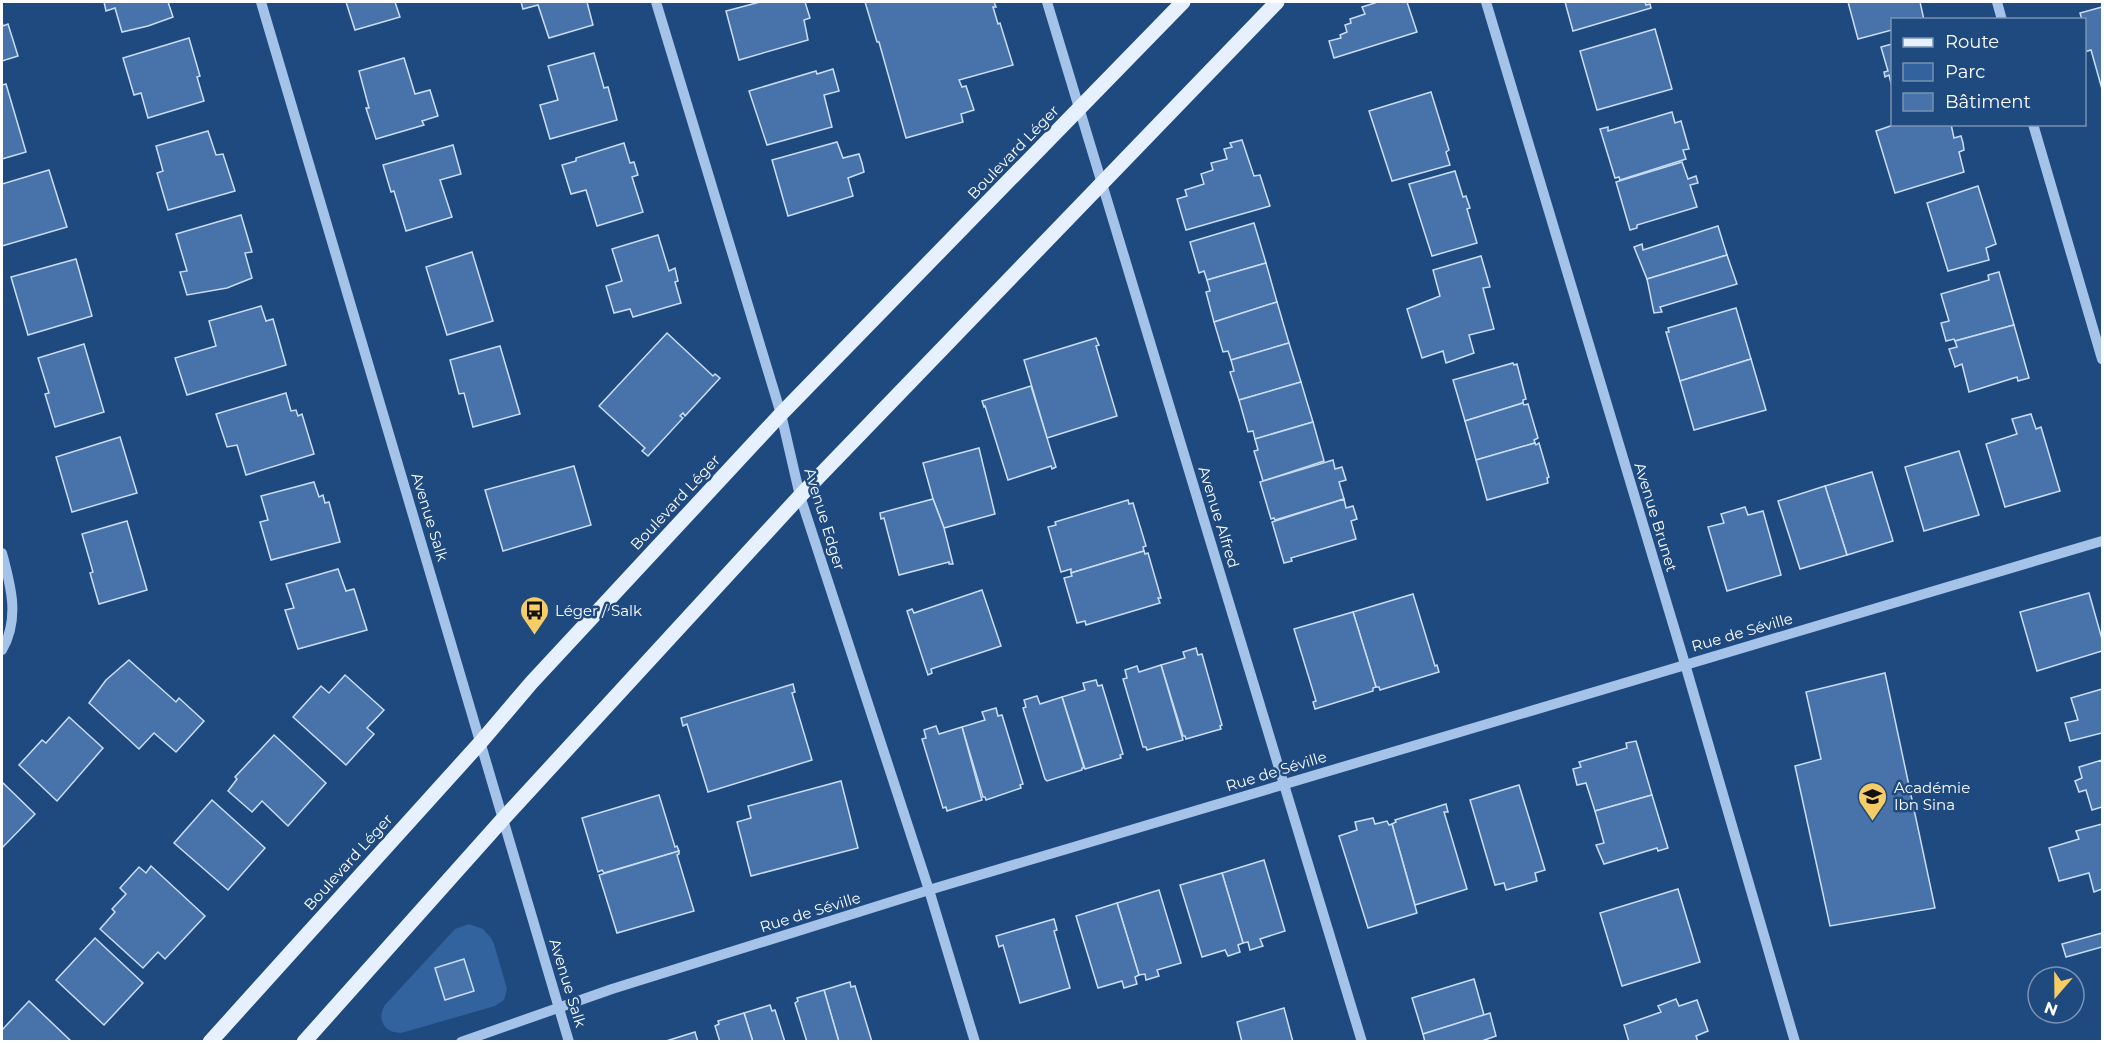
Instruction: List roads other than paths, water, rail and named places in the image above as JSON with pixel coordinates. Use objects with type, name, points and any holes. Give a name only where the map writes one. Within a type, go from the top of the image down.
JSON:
[{"type":"main road","name":"Boulevard Léger","points":[[210,1041],[480,743],[532,682],[781,414],[1183,2]]},
{"type":"main road","points":[[304,1041],[503,819],[800,496],[1277,2]]},
{"type":"street","name":"Avenue Salk","points":[[261,2],[569,1041]]},
{"type":"street","name":"Avenue Edger","points":[[656,2],[781,414],[800,496],[929,890],[975,1041]]},
{"type":"street","name":"Avenue Alfred","points":[[1047,2],[1362,1041]]},
{"type":"street","name":"Avenue Brunet","points":[[1486,2],[1796,1041]]},
{"type":"street","points":[[1997,2],[2001,18]]},
{"type":"street","points":[[2034,126],[2103,359]]},
{"type":"street","name":"Rue de Séville","points":[[461,1041],[502,1029],[559,1007],[929,890],[2103,541]]},
{"type":"street","points":[[2,553],[13,603],[11,625],[2,650]]},
{"type":"place","name":"Léger / Salk","points":[[534,636]]},
{"type":"place","name":"Académie Ibn Sina","points":[[1873,822]]}]
